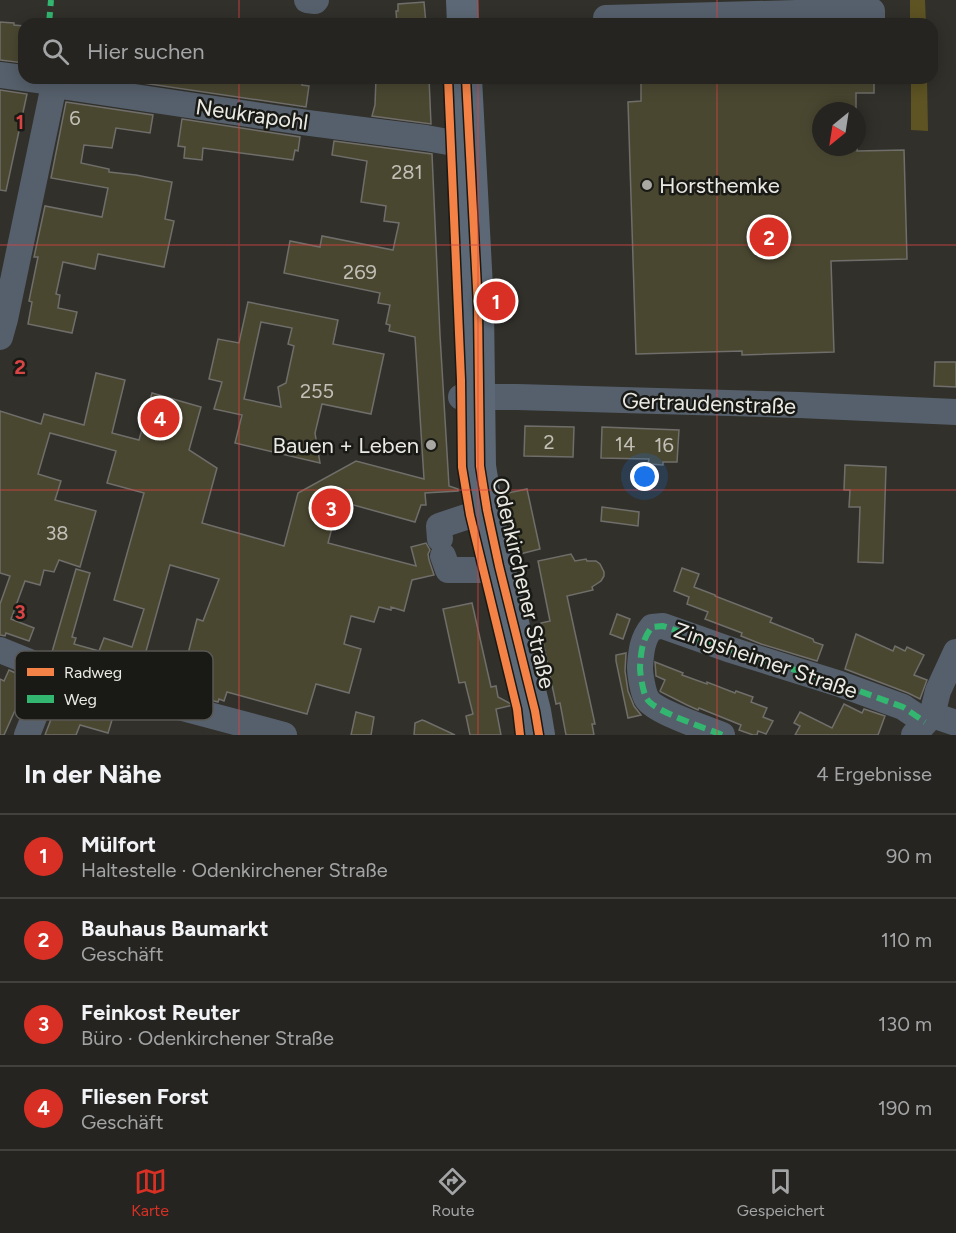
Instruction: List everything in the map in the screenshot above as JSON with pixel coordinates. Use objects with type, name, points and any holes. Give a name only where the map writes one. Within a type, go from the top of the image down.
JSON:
[{"type":"main road","points":[[447,0],[447,18]]},
{"type":"main road","points":[[462,0],[463,18]]},
{"type":"main road","name":"Odenkirchener Straße","points":[[449,84],[460,144]]},
{"type":"main road","name":"Odenkirchener Straße","points":[[465,84],[460,144],[470,397],[462,467],[478,512],[491,568],[520,735]]},
{"type":"main road","name":"Odenkirchener Straße","points":[[491,568],[535,711],[539,735]]},
{"type":"street","points":[[307,0],[316,0]]},
{"type":"street","points":[[606,18],[872,11],[872,18]]},
{"type":"street","name":"Neukrapohl","points":[[0,75],[18,77]]},
{"type":"street","points":[[0,337],[54,85]]},
{"type":"street","name":"Neukrapohl","points":[[54,85],[460,144]]},
{"type":"street","name":"Gertraudenstraße","points":[[470,397],[776,404],[956,412]]},
{"type":"street","points":[[478,512],[439,526],[442,547],[448,570],[491,568]]},
{"type":"street","name":"Zingsheimer Straße","points":[[722,735],[659,709],[646,699],[640,673],[641,651],[646,635],[652,627],[663,626],[739,653],[840,684],[903,707],[924,724],[956,723]]},
{"type":"street","points":[[0,650],[15,656]]},
{"type":"street","points":[[924,724],[956,652]]},
{"type":"street","points":[[213,716],[284,735]]},
{"type":"street","points":[[27,735],[33,720]]},
{"type":"shaded area","points":[[910,0],[925,0],[926,18],[910,18]]},
{"type":"shaded area","points":[[911,84],[927,84],[928,131],[911,130]]},
{"type":"building","points":[[424,2],[425,18],[397,18],[398,4]]},
{"type":"building","points":[[0,22],[14,23],[18,25],[18,62],[0,60]]},
{"type":"building","points":[[150,84],[302,84],[309,86],[306,107]]},
{"type":"building","points":[[376,84],[429,84],[431,124],[372,116]]},
{"type":"building","points":[[641,84],[874,84],[874,93],[856,93],[856,102],[812,102],[812,156],[866,156],[866,151],[904,150],[907,259],[831,261],[834,352],[742,355],[742,351],[636,354],[628,102],[641,101]]},
{"type":"building","points":[[0,90],[27,94],[6,191],[0,190]]},
{"type":"building","points":[[66,102],[153,115],[150,133],[116,128],[112,148],[84,145],[81,163],[109,169],[109,172],[172,182],[165,219],[174,221],[164,267],[98,254],[95,269],[63,262],[56,294],[60,295],[58,308],[77,312],[72,333],[28,324],[32,302],[29,301],[38,257],[34,257],[45,206],[102,217],[108,188],[51,178]]},
{"type":"building","points":[[182,119],[300,137],[298,151],[295,150],[293,160],[203,148],[202,160],[184,158],[185,147],[178,146]]},
{"type":"building","points":[[334,141],[432,154],[449,486],[458,491],[425,493],[426,505],[421,505],[415,522],[339,501],[328,543],[416,566],[411,547],[426,543],[430,550],[428,554],[434,575],[412,580],[404,611],[391,607],[391,610],[379,607],[374,622],[351,616],[344,644],[361,649],[349,693],[316,684],[307,714],[227,692],[224,701],[219,699],[218,702],[213,701],[213,651],[189,651],[197,619],[203,621],[219,579],[170,565],[146,651],[99,651],[104,638],[132,647],[144,609],[114,600],[144,493],[107,483],[116,451],[50,433],[38,474],[61,481],[55,500],[96,511],[80,567],[59,560],[54,572],[44,570],[40,585],[25,581],[11,619],[34,628],[29,641],[6,633],[5,636],[0,635],[0,604],[10,576],[0,573],[0,411],[41,424],[44,414],[84,425],[96,373],[125,380],[112,433],[139,440],[152,393],[201,407],[189,450],[217,468],[202,523],[284,546],[298,493],[356,461],[424,479],[415,337],[389,331],[390,325],[386,324],[390,305],[378,303],[380,293],[284,273],[290,241],[320,247],[322,236],[393,250],[399,223],[384,221],[386,206],[361,202],[367,161],[332,155]]},
{"type":"building","points":[[248,302],[338,320],[333,344],[384,354],[371,414],[322,404],[315,433],[320,463],[235,443],[242,415],[214,409],[222,382],[209,379],[218,339],[239,343]],"holes":[[[261,322],[292,328],[288,344],[294,346],[286,383],[278,387],[281,407],[244,399]]]},
{"type":"building","points":[[935,362],[956,362],[956,387],[934,386]]},
{"type":"building","points":[[525,426],[574,427],[573,457],[524,456]]},
{"type":"building","points":[[602,427],[679,430],[677,462],[663,462],[663,465],[648,464],[649,459],[601,458]]},
{"type":"building","points":[[845,465],[886,467],[883,563],[858,562],[860,507],[849,507],[850,490],[844,490]]},
{"type":"building","points":[[527,489],[540,549],[516,555],[503,494]]},
{"type":"building","points":[[602,507],[639,512],[638,526],[601,521]]},
{"type":"building","points":[[571,554],[575,561],[586,559],[596,561],[604,572],[601,581],[592,587],[593,590],[567,596],[595,724],[592,724],[594,735],[566,735],[560,703],[556,704],[541,633],[543,632],[541,623],[550,621],[538,561]]},
{"type":"building","points":[[682,568],[699,574],[694,587],[772,618],[770,622],[823,645],[817,661],[761,644],[741,636],[742,633],[705,619],[708,612],[687,604],[689,597],[674,591]]},
{"type":"building","points":[[76,569],[90,573],[72,637],[76,638],[74,644],[99,651],[52,651]]},
{"type":"building","points":[[472,603],[491,687],[496,686],[498,697],[513,705],[496,709],[501,735],[470,735],[466,716],[473,714],[465,682],[459,683],[443,609]]},
{"type":"building","points":[[617,614],[630,619],[623,639],[610,634]]},
{"type":"building","points":[[856,634],[893,651],[895,646],[905,651],[907,647],[924,655],[914,675],[927,680],[920,699],[845,669]]},
{"type":"building","points":[[626,653],[625,671],[628,691],[634,706],[641,715],[628,718],[616,661],[616,655]]},
{"type":"building","points":[[655,662],[707,684],[707,682],[753,697],[751,702],[767,708],[763,717],[773,721],[766,734],[758,731],[757,735],[753,735],[739,730],[741,725],[699,708],[698,710],[661,692],[665,680],[656,676]]},
{"type":"building","points":[[9,670],[15,673],[15,710],[4,735],[0,735],[0,679],[4,681]]},
{"type":"building","points":[[844,704],[862,713],[864,709],[885,716],[878,735],[795,735],[800,726],[794,723],[800,712],[832,728]]},
{"type":"building","points":[[356,712],[374,717],[371,735],[351,735]]},
{"type":"building","points":[[51,720],[112,720],[108,733],[80,725],[76,735],[45,735]]},
{"type":"building","points":[[422,720],[455,735],[414,735],[415,723]]},
{"type":"marked path","points":[[50,18],[51,0]]},
{"type":"marked path","points":[[722,735],[670,714],[647,699],[640,667],[644,641],[652,627],[663,626],[840,684],[903,707],[925,722]]},
{"type":"cycle path","points":[[448,84],[461,380],[462,467],[470,515],[517,709],[520,735]]},
{"type":"cycle path","points":[[466,84],[478,307],[480,466],[499,566],[539,735]]},
{"type":"place","name":"Horsthemke","points":[[647,185]]},
{"type":"place","name":"Bauhaus Baumarkt","points":[[769,237]]},
{"type":"place","name":"Mülfort","points":[[496,301]]},
{"type":"place","name":"Fliesen Forst","points":[[160,418]]},
{"type":"place","name":"Bauen + Leben","points":[[431,445]]},
{"type":"place","name":"Feinkost Reuter","points":[[331,508]]}]
